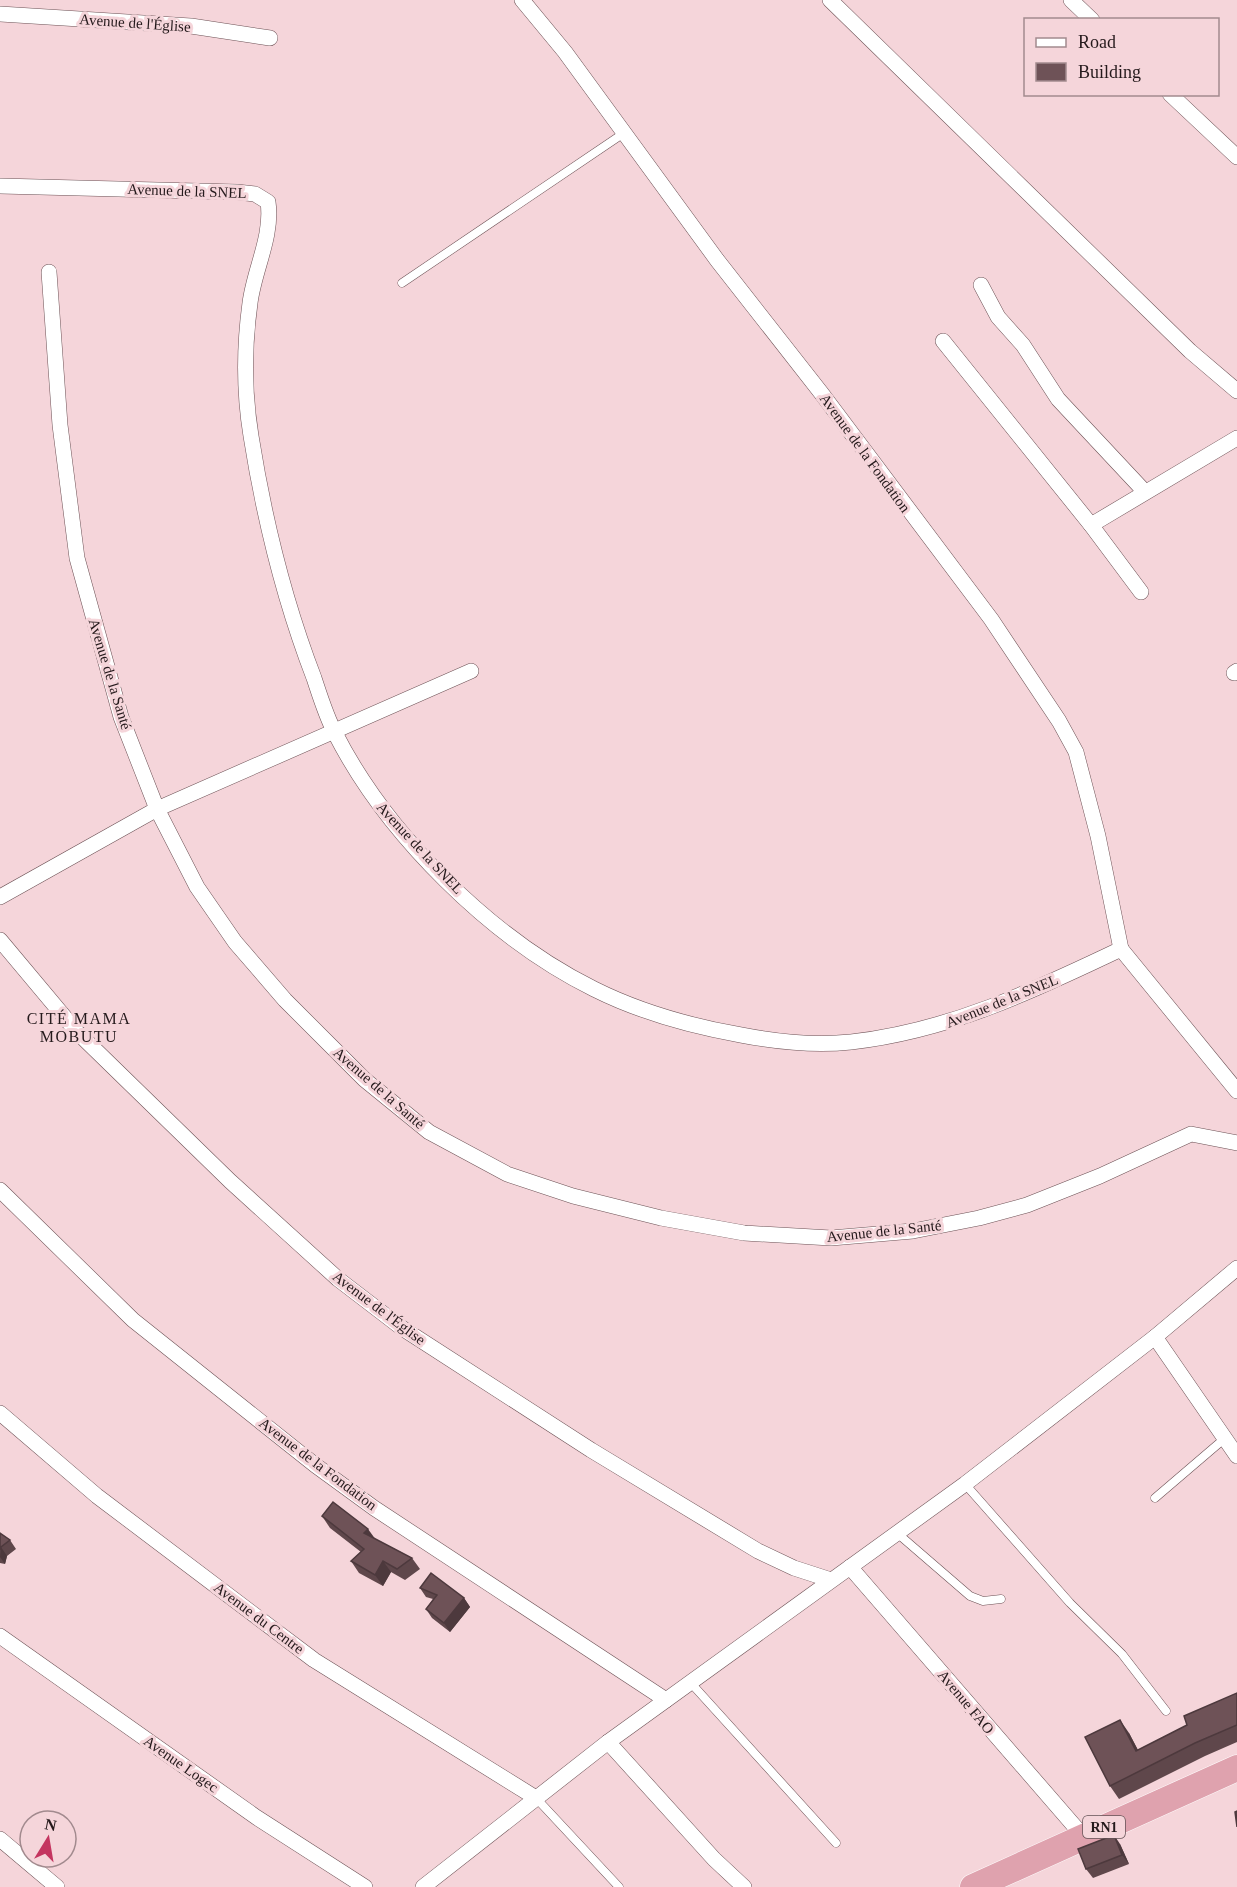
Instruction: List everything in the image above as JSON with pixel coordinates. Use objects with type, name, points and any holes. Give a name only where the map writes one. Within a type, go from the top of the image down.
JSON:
[{"type":"highway","name":"RN1","points":[[973,1887],[1237,1768]]},
{"type":"street","name":"Avenue de la Fondation","points":[[522,0],[565,52],[991,620],[1059,720],[1076,752],[1098,837],[1121,949]]},
{"type":"street","points":[[830,0],[1190,351],[1237,391]]},
{"type":"street","points":[[1071,0],[1090,18]]},
{"type":"street","name":"Avenue de l'Église","points":[[0,14],[191,26],[270,38]]},
{"type":"street","points":[[1172,96],[1237,157]]},
{"type":"street","name":"Avenue de la SNEL","points":[[0,186],[237,192],[255,194],[268,202],[268,226],[250,302],[245,368],[250,432],[280,573],[303,650],[334,732],[377,802],[443,877],[512,937],[593,989],[646,1012],[705,1029],[796,1043],[848,1042],[913,1032],[977,1014],[1121,949]]},
{"type":"street","name":"Avenue de la Santé","points":[[48,272],[60,425],[77,558],[121,717],[157,809],[197,887],[235,942],[285,1000],[365,1080],[429,1132],[507,1173],[573,1196],[661,1218],[744,1233],[831,1238],[913,1231],[978,1218],[1027,1204],[1100,1176],[1191,1134],[1237,1143]]},
{"type":"street","points":[[981,285],[998,317],[1023,345],[1058,399],[1145,492]]},
{"type":"street","points":[[942,341],[1091,525],[1141,592]]},
{"type":"street","points":[[1091,525],[1237,438]]},
{"type":"street","points":[[0,897],[157,809],[471,671]]},
{"type":"street","name":"Avenue de l'Église","points":[[0,940],[84,1040],[230,1181],[338,1279],[402,1328],[601,1456],[758,1551],[812,1575],[831,1580]]},
{"type":"street","points":[[1121,949],[1237,1091]]},
{"type":"street","name":"Avenue de la Fondation","points":[[0,1190],[133,1320],[315,1465],[374,1508],[666,1700]]},
{"type":"street","points":[[423,1887],[608,1742],[965,1484],[1155,1337],[1237,1268]]},
{"type":"street","points":[[1155,1337],[1237,1456]]},
{"type":"street","name":"Avenue du Centre","points":[[0,1413],[98,1496],[314,1660],[536,1798]]},
{"type":"street","name":"Avenue FAO","points":[[850,1567],[1083,1836]]},
{"type":"street","name":"Avenue Logec","points":[[0,1636],[256,1818],[366,1887]]},
{"type":"street","points":[[608,1742],[714,1859],[744,1887]]},
{"type":"street","points":[[0,1839],[57,1887]]},
{"type":"lane","points":[[402,283],[624,133]]},
{"type":"lane","points":[[1155,1498],[1224,1439]]},
{"type":"lane","points":[[965,1484],[1070,1603],[1122,1654],[1166,1711]]},
{"type":"lane","points":[[897,1533],[970,1596],[983,1601],[1001,1599]]},
{"type":"lane","points":[[690,1682],[836,1843]]},
{"type":"lane","points":[[536,1798],[619,1887]]},
{"type":"building","points":[[333,1502],[368,1529],[364,1533],[412,1558],[397,1569],[383,1561],[375,1575],[351,1561],[364,1549],[322,1516]]},
{"type":"building","points":[[0,1533],[10,1540],[0,1550]]},
{"type":"building","points":[[431,1573],[464,1598],[444,1623],[426,1609],[437,1595],[420,1588]]},
{"type":"building","points":[[1237,1693],[1237,1725],[1195,1743],[1110,1786],[1085,1737],[1120,1720],[1136,1751],[1187,1725],[1184,1716]]},
{"type":"building","points":[[1114,1835],[1122,1855],[1086,1869],[1078,1849]]},
{"type":"district","name":"CITÉ MAMA MOBUTU","points":[[79,1027]]}]
